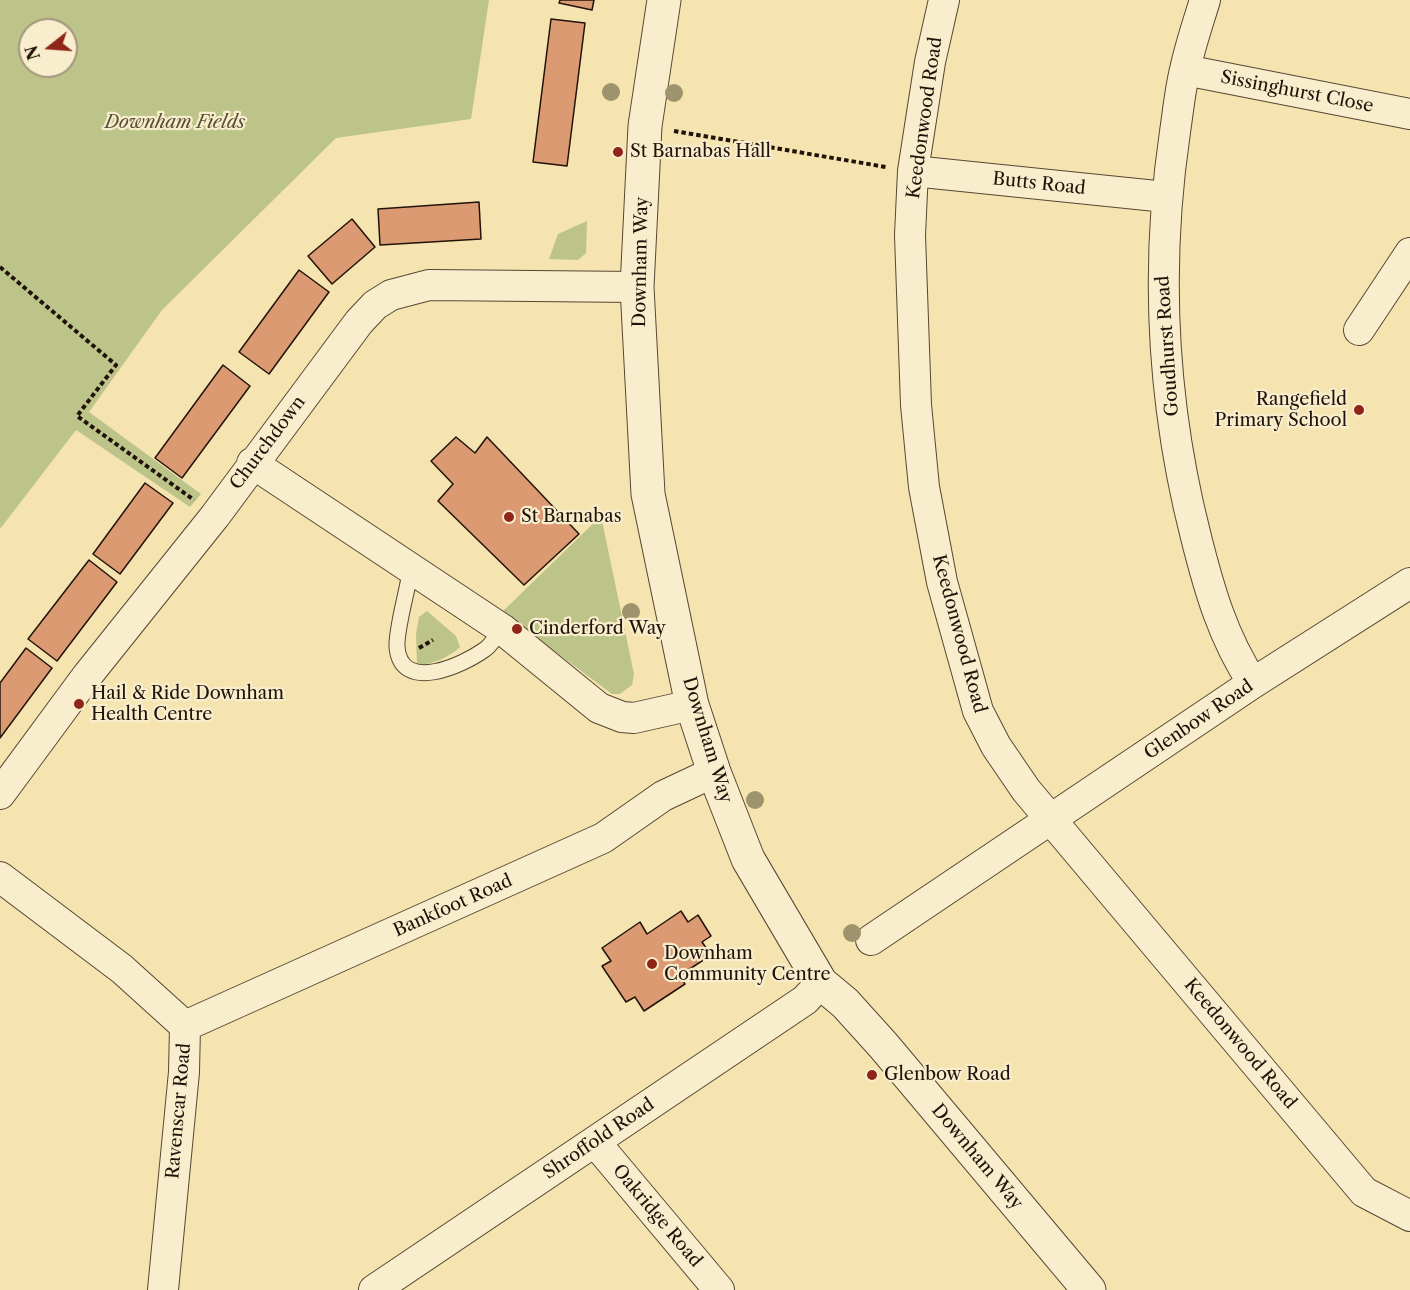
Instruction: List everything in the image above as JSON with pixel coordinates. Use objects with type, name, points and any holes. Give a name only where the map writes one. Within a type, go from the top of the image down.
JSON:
[{"type":"street","name":"Downham Way","points":[[664,0],[645,126],[637,287],[648,494],[692,705],[714,772],[748,860],[822,983],[845,1003],[883,1045],[1089,1290]]},
{"type":"street","name":"Keedonwood Road","points":[[944,0],[930,62],[913,171],[910,234],[916,405],[924,487],[942,582],[978,711],[996,746],[1026,790],[1364,1191],[1410,1216]]},
{"type":"street","name":"Goudhurst Road","points":[[1205,0],[1185,70],[1166,197],[1162,263],[1164,329],[1174,426],[1186,498],[1210,595],[1234,654],[1253,683]]},
{"type":"street","name":"Sissinghurst Close","points":[[1185,70],[1410,114]]},
{"type":"street","name":"Butts Road","points":[[913,171],[1166,197]]},
{"type":"street","points":[[1359,330],[1410,253]]},
{"type":"street","name":"Churchdown","points":[[0,794],[87,676],[215,516],[252,463],[359,322],[375,305],[391,295],[429,285],[637,287]]},
{"type":"street","points":[[252,463],[502,629],[599,708],[622,717],[634,718],[692,705]]},
{"type":"street","name":"Glenbow Road","points":[[871,940],[1253,683],[1410,583]]},
{"type":"street","name":"Bankfoot Road","points":[[185,1026],[603,838],[663,796],[714,772]]},
{"type":"street","name":"Ravenscar Road","points":[[0,877],[122,969],[185,1026],[184,1072],[162,1290]]},
{"type":"street","name":"Shroffold Road","points":[[382,1288],[805,1000],[822,983]]},
{"type":"street","name":"Oakridge Road","points":[[595,1142],[719,1290]]},
{"type":"lane","points":[[414,569],[409,578],[397,647],[403,662],[412,672],[421,674],[437,671],[463,662],[487,649],[502,629]]},
{"type":"path","points":[[645,126],[913,171]]},
{"type":"path","points":[[0,267],[116,364],[77,416],[215,516]]},
{"type":"green space","name":"Downham Fields","points":[[0,0],[489,0],[471,119],[336,138],[162,310],[89,412],[201,494],[190,507],[76,430],[0,529]]},
{"type":"green space","points":[[587,221],[586,253],[578,260],[549,259],[558,234]]},
{"type":"green space","points":[[601,516],[634,674],[632,685],[620,694],[612,694],[502,612]]},
{"type":"green space","points":[[427,611],[456,636],[460,647],[440,660],[417,666],[416,634],[419,617]]},
{"type":"building","points":[[560,0],[594,0],[592,10],[559,3]]},
{"type":"building","points":[[551,19],[585,23],[567,166],[533,162]]},
{"type":"building","points":[[479,202],[481,239],[380,245],[378,209]]},
{"type":"building","points":[[352,219],[375,247],[332,284],[308,256]]},
{"type":"building","points":[[299,270],[329,292],[269,374],[239,352]]},
{"type":"building","points":[[223,365],[250,386],[182,478],[155,458]]},
{"type":"building","name":"St Barnabas","points":[[456,437],[475,453],[487,437],[579,534],[524,585],[438,501],[453,484],[431,461]]},
{"type":"building","points":[[145,483],[173,503],[120,574],[93,554]]},
{"type":"building","points":[[89,560],[117,582],[57,661],[28,639]]},
{"type":"building","points":[[26,648],[52,668],[0,738],[0,683]]},
{"type":"building","name":"Downham Community Centre","points":[[681,911],[688,922],[698,915],[711,936],[702,942],[711,955],[679,976],[685,984],[644,1011],[635,997],[626,1002],[602,966],[611,961],[602,948],[640,922],[647,934]]},
{"type":"place","name":"St Barnabas Hall","points":[[618,152]]},
{"type":"place","name":"Rangefield Primary School","points":[[1359,410]]},
{"type":"place","name":"St Barnabas","points":[[509,517]]},
{"type":"place","name":"Cinderford Way","points":[[517,629]]},
{"type":"place","name":"Hail & Ride Downham Health Centre","points":[[79,704]]},
{"type":"place","name":"Downham Community Centre","points":[[652,964]]},
{"type":"place","name":"Glenbow Road","points":[[872,1075]]}]
